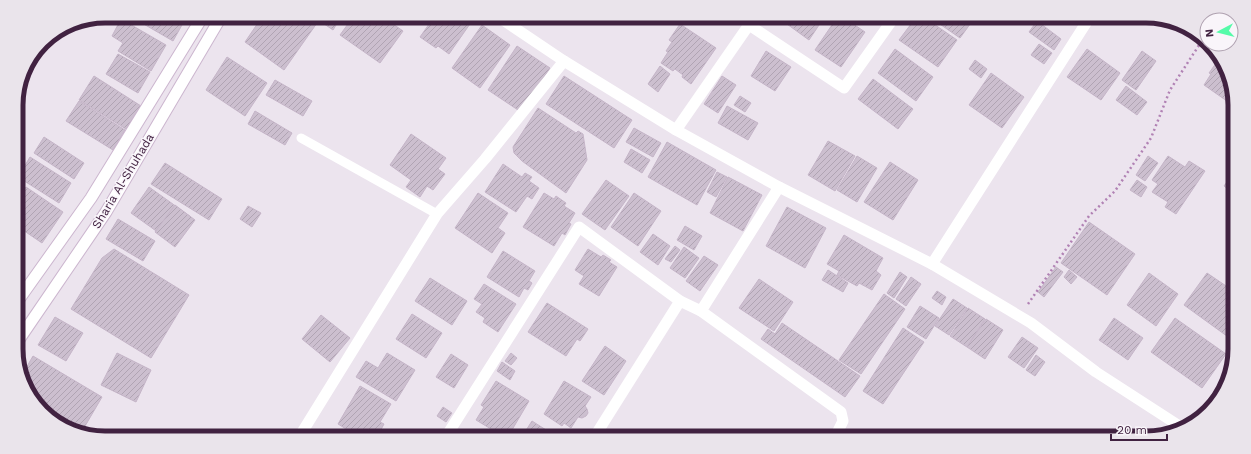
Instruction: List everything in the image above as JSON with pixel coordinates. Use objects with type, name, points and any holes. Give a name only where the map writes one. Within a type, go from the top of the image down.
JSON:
[{"type":"street","name":"Sharia Al-Shuhada","points":[[23,294],[91,198],[199,23]]},
{"type":"street","name":"Sharia Al-Shuhada","points":[[23,334],[106,212],[216,23]]},
{"type":"street","points":[[507,23],[564,61],[676,130],[779,187],[932,264],[1020,316],[1096,372],[1178,425]]},
{"type":"street","points":[[676,130],[750,23]]},
{"type":"street","points":[[752,23],[844,88],[890,23]]},
{"type":"street","points":[[932,264],[1086,23]]},
{"type":"street","points":[[303,431],[437,214],[564,61]]},
{"type":"street","points":[[700,311],[779,187]]},
{"type":"street","points":[[450,431],[579,227],[680,301],[700,311],[841,412],[843,421],[838,431]]},
{"type":"street","points":[[598,431],[680,301]]},
{"type":"lane","points":[[301,138],[437,214]]},
{"type":"path","points":[[1020,316],[1089,216],[1115,191],[1151,138],[1170,90],[1199,46]]},
{"type":"building","points":[[119,23],[128,23],[166,45],[151,71],[118,51],[123,43],[112,36]]},
{"type":"building","points":[[142,23],[183,23],[173,41]]},
{"type":"building","points":[[258,23],[317,23],[284,70],[245,42]]},
{"type":"building","points":[[323,23],[337,23],[333,30]]},
{"type":"building","points":[[349,23],[392,23],[403,31],[380,63],[340,35]]},
{"type":"building","points":[[430,23],[471,23],[449,54],[438,46],[436,48],[420,37]]},
{"type":"building","points":[[786,23],[820,23],[809,40]]},
{"type":"building","points":[[833,23],[852,23],[865,32],[841,67],[815,50]]},
{"type":"building","points":[[912,23],[932,23],[957,40],[938,67],[899,40]]},
{"type":"building","points":[[938,23],[971,23],[960,38]]},
{"type":"building","points":[[1036,23],[1040,23],[1061,39],[1054,50],[1029,32]]},
{"type":"building","points":[[680,24],[716,48],[691,84],[675,69],[673,71],[661,63],[672,42],[669,40]]},
{"type":"building","points":[[482,25],[510,45],[480,88],[452,68]]},
{"type":"building","points":[[1039,44],[1052,53],[1044,64],[1031,55]]},
{"type":"building","points":[[517,46],[550,68],[521,112],[488,90]]},
{"type":"building","points":[[895,49],[933,77],[916,101],[878,73]]},
{"type":"building","points":[[1087,49],[1120,73],[1101,100],[1067,77]]},
{"type":"building","points":[[766,51],[791,67],[775,91],[751,76]]},
{"type":"building","points":[[1142,51],[1156,61],[1136,90],[1122,80]]},
{"type":"building","points":[[118,54],[150,72],[138,93],[106,74]]},
{"type":"building","points":[[227,57],[267,83],[245,116],[206,90]]},
{"type":"building","points":[[975,60],[987,69],[981,78],[969,69]]},
{"type":"building","points":[[1216,63],[1222,73],[1225,83],[1228,102],[1204,85],[1211,74],[1209,73]]},
{"type":"building","points":[[660,66],[670,74],[658,92],[648,84]]},
{"type":"building","points":[[991,73],[1024,97],[1002,128],[969,105]]},
{"type":"building","points":[[94,76],[141,106],[126,129],[79,100]]},
{"type":"building","points":[[564,76],[632,120],[614,148],[546,104]]},
{"type":"building","points":[[722,76],[736,85],[718,113],[704,104]]},
{"type":"building","points":[[873,79],[913,109],[898,129],[858,99]]},
{"type":"building","points":[[275,80],[312,101],[303,116],[266,95]]},
{"type":"building","points":[[1126,86],[1147,102],[1137,115],[1116,100]]},
{"type":"building","points":[[740,96],[751,103],[745,112],[734,105]]},
{"type":"building","points":[[79,101],[125,130],[113,150],[66,121]]},
{"type":"building","points":[[727,106],[758,123],[748,140],[718,123]]},
{"type":"building","points":[[538,108],[576,133],[578,131],[583,134],[587,160],[566,193],[522,161],[514,153],[513,147]]},
{"type":"building","points":[[255,111],[292,133],[285,145],[248,124]]},
{"type":"building","points":[[634,128],[661,143],[653,157],[626,142]]},
{"type":"building","points":[[411,134],[446,158],[438,169],[445,174],[433,190],[427,186],[420,197],[406,187],[411,180],[390,165]]},
{"type":"building","points":[[44,137],[84,163],[74,179],[34,153]]},
{"type":"building","points":[[828,141],[855,156],[835,191],[808,175]]},
{"type":"building","points":[[667,142],[716,170],[697,205],[648,177]]},
{"type":"building","points":[[631,149],[650,160],[642,173],[624,162]]},
{"type":"building","points":[[857,156],[877,168],[857,202],[837,190]]},
{"type":"building","points":[[1148,156],[1158,163],[1145,181],[1136,175]]},
{"type":"building","points":[[1168,156],[1185,167],[1189,161],[1205,171],[1176,214],[1165,207],[1168,202],[1152,192],[1158,184],[1152,180]]},
{"type":"building","points":[[30,157],[71,183],[59,203],[23,180],[23,169]]},
{"type":"building","points":[[890,162],[918,180],[893,220],[864,202]]},
{"type":"building","points":[[165,163],[222,199],[209,220],[151,184]]},
{"type":"building","points":[[503,164],[522,177],[525,173],[532,177],[529,181],[539,188],[532,199],[527,196],[516,212],[485,192]]},
{"type":"building","points":[[717,172],[727,177],[716,197],[707,192]]},
{"type":"building","points":[[728,177],[762,195],[743,231],[710,213]]},
{"type":"building","points":[[606,180],[629,196],[605,230],[582,214]]},
{"type":"building","points":[[1137,180],[1147,187],[1141,197],[1130,190]]},
{"type":"building","points":[[1228,180],[1228,189],[1224,186]]},
{"type":"building","points":[[26,187],[63,212],[42,243],[23,230],[23,192]]},
{"type":"building","points":[[149,187],[191,217],[173,243],[131,213]]},
{"type":"building","points":[[478,193],[508,213],[498,228],[505,233],[492,253],[455,228]]},
{"type":"building","points":[[544,193],[554,199],[556,196],[566,203],[564,206],[575,213],[569,223],[571,224],[565,235],[562,233],[554,246],[523,227]]},
{"type":"building","points":[[634,193],[661,211],[638,246],[611,227]]},
{"type":"building","points":[[175,205],[195,220],[175,247],[155,232]]},
{"type":"building","points":[[248,206],[261,213],[252,227],[240,219]]},
{"type":"building","points":[[787,207],[826,228],[805,268],[766,246]]},
{"type":"building","points":[[118,219],[155,241],[143,261],[106,239]]},
{"type":"building","points":[[1089,222],[1135,254],[1107,295],[1061,263]]},
{"type":"building","points":[[685,226],[702,236],[694,250],[677,240]]},
{"type":"building","points":[[653,234],[670,246],[658,265],[640,252]]},
{"type":"building","points":[[844,235],[883,258],[876,271],[881,275],[872,290],[859,283],[857,286],[837,275],[839,271],[827,264]]},
{"type":"building","points":[[675,246],[680,250],[671,262],[665,259]]},
{"type":"building","points":[[684,247],[699,258],[685,278],[670,268]]},
{"type":"building","points":[[114,249],[189,295],[151,358],[71,309],[102,258]]},
{"type":"building","points":[[588,249],[601,257],[603,255],[611,260],[609,262],[617,267],[599,296],[579,284],[584,276],[575,270]]},
{"type":"building","points":[[503,251],[535,271],[529,281],[532,283],[528,290],[524,288],[519,297],[487,277]]},
{"type":"building","points":[[704,256],[718,265],[700,291],[686,281]]},
{"type":"building","points":[[1056,267],[1063,272],[1044,297],[1038,292]]},
{"type":"building","points":[[828,270],[848,283],[843,292],[822,280]]},
{"type":"building","points":[[1069,270],[1077,277],[1071,284],[1064,277]]},
{"type":"building","points":[[900,272],[907,277],[894,298],[887,293]]},
{"type":"building","points":[[1149,273],[1178,294],[1156,326],[1127,305]]},
{"type":"building","points":[[1207,273],[1228,287],[1228,337],[1184,305]]},
{"type":"building","points":[[911,277],[921,284],[906,306],[896,299]]},
{"type":"building","points":[[430,278],[467,301],[452,325],[415,301]]},
{"type":"building","points":[[759,279],[793,302],[774,331],[739,308]]},
{"type":"building","points":[[484,284],[516,304],[498,332],[483,322],[485,318],[476,312],[482,304],[474,299]]},
{"type":"building","points":[[937,291],[946,297],[942,305],[932,298]]},
{"type":"building","points":[[884,294],[905,309],[861,374],[839,360]]},
{"type":"building","points":[[953,299],[967,308],[949,335],[935,326]]},
{"type":"building","points":[[547,303],[588,329],[580,341],[577,339],[566,356],[528,332]]},
{"type":"building","points":[[920,306],[939,318],[926,339],[907,327]]},
{"type":"building","points":[[968,308],[985,319],[967,347],[950,336]]},
{"type":"building","points":[[412,314],[442,333],[426,358],[396,339]]},
{"type":"building","points":[[321,315],[350,338],[330,362],[302,339]]},
{"type":"building","points":[[55,317],[83,333],[66,361],[38,345]]},
{"type":"building","points":[[1114,318],[1143,338],[1128,360],[1099,340]]},
{"type":"building","points":[[1175,318],[1226,354],[1202,388],[1151,352]]},
{"type":"building","points":[[986,319],[1003,330],[985,359],[967,347]]},
{"type":"building","points":[[782,323],[860,376],[845,397],[761,339],[768,329],[775,334]]},
{"type":"building","points":[[903,328],[924,342],[883,404],[863,391]]},
{"type":"building","points":[[1022,337],[1038,348],[1024,368],[1008,357]]},
{"type":"building","points":[[605,346],[626,361],[604,395],[582,381]]},
{"type":"building","points":[[117,353],[151,370],[136,402],[101,385]]},
{"type":"building","points":[[387,353],[415,370],[396,401],[356,377],[366,361],[378,368]]},
{"type":"building","points":[[511,353],[517,358],[511,365],[505,361]]},
{"type":"building","points":[[451,354],[468,365],[454,388],[436,377]]},
{"type":"building","points":[[1036,355],[1045,362],[1035,376],[1026,370]]},
{"type":"building","points":[[33,356],[102,397],[84,428],[69,423],[59,417],[43,403],[31,385],[26,369]]},
{"type":"building","points":[[502,362],[515,371],[510,380],[497,371]]},
{"type":"building","points":[[496,381],[529,401],[511,431],[494,431],[476,420],[484,407],[481,405]]},
{"type":"building","points":[[564,381],[591,397],[585,406],[588,413],[582,418],[578,417],[571,428],[564,423],[562,426],[544,414]]},
{"type":"building","points":[[360,386],[391,404],[380,422],[384,424],[380,431],[349,431],[338,424]]},
{"type":"building","points":[[443,407],[452,413],[446,422],[437,416]]},
{"type":"building","points":[[532,421],[548,431],[526,431]]}]
